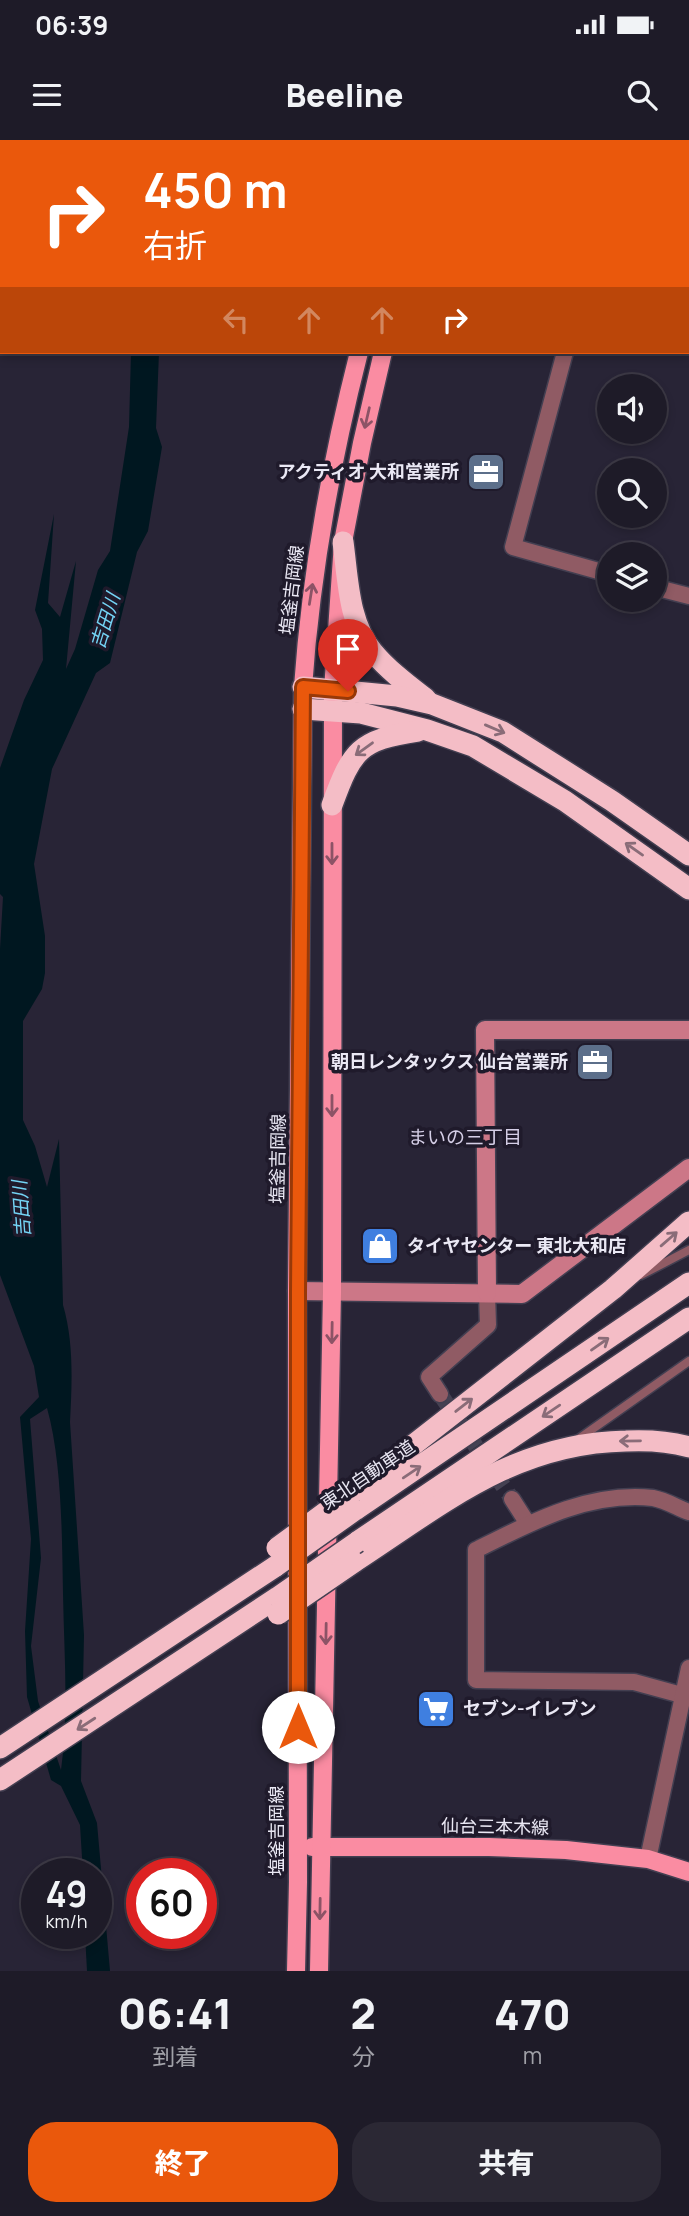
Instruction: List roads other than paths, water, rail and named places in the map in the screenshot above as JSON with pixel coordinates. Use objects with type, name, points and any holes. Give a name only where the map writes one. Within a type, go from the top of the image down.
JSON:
[{"type":"highway","points":[[343,542],[353,612],[362,636],[372,651],[432,704]]},
{"type":"highway","points":[[303,687],[397,696],[432,704],[503,732],[612,801],[689,855]]},
{"type":"highway","points":[[303,709],[361,713],[427,730],[473,746],[554,794],[689,889]]},
{"type":"highway","points":[[332,805],[345,771],[365,746],[388,736],[427,730]]},
{"type":"highway","points":[[354,1501],[613,1289],[689,1222]]},
{"type":"highway","name":"東北自動車道","points":[[0,1748],[141,1657],[354,1501],[689,1283]]},
{"type":"highway","points":[[0,1780],[143,1687],[278,1606],[689,1318]]},
{"type":"highway","points":[[355,1552],[500,1469],[529,1457],[570,1445],[652,1440],[689,1447]]},
{"type":"main road","name":"塩釜吉岡線","points":[[296,1971],[303,687],[309,609],[319,541],[331,471],[359,354]]},
{"type":"main road","points":[[319,1971],[332,1292],[333,690],[343,542],[383,354]]},
{"type":"main road","name":"仙台三本木線","points":[[298,1847],[489,1847],[566,1850],[648,1859],[689,1872]]},
{"type":"street","points":[[564,354],[513,547],[597,571]]},
{"type":"street","points":[[667,590],[689,596]]},
{"type":"street","points":[[440,1394],[429,1377],[488,1325],[485,1030],[689,1030]]},
{"type":"street","points":[[298,1292],[523,1294],[689,1168]]},
{"type":"street","points":[[686,1697],[634,1682],[476,1680],[476,1550],[574,1505],[611,1499],[655,1498],[689,1512]]},
{"type":"street","points":[[512,1499],[528,1524]]},
{"type":"street","points":[[648,1859],[686,1697],[689,1668]]},
{"type":"lane","points":[[613,1289],[689,1250]]},
{"type":"lane","points":[[570,1445],[689,1361]]},
{"type":"water","name":"吉田川","points":[[131,354],[159,354],[156,428],[162,447],[148,531],[137,552],[110,663],[96,673],[52,769],[34,864],[45,936],[45,973],[42,989],[23,1021],[23,1120],[35,1146],[47,1187],[59,1139],[63,1305],[71,1348],[70,1422],[84,1635],[81,1781],[97,1823],[100,1858],[82,1858],[80,1825],[61,1786],[51,1780],[27,1697],[25,1631],[31,1539],[20,1417],[39,1397],[34,1366],[0,1275],[0,949],[3,897],[0,894],[0,768],[24,700],[43,660],[42,629],[35,610],[54,514],[48,603],[60,617],[76,561],[66,669],[75,649],[98,570],[110,551],[129,427]],"holes":[[[47,1408],[58,1475],[65,1704],[61,1770],[38,1701],[31,1646],[41,1558],[30,1419]]]},
{"type":"water","name":"吉田川","points":[[86,1949],[108,1949],[110,1971],[87,1971]]},
{"type":"tunnel","points":[[440,1394],[512,1499]]},
{"type":"place","name":"アクティオ 大和営業所","points":[[486,472]]},
{"type":"place","name":"朝日レンタックス 仙台営業所","points":[[595,1062]]},
{"type":"place","name":"タイヤセンター 東北大和店","points":[[380,1246]]},
{"type":"place","name":"セブン-イレブン","points":[[436,1709]]},
{"type":"district","name":"まいの三丁目","points":[[465,1137]]}]
